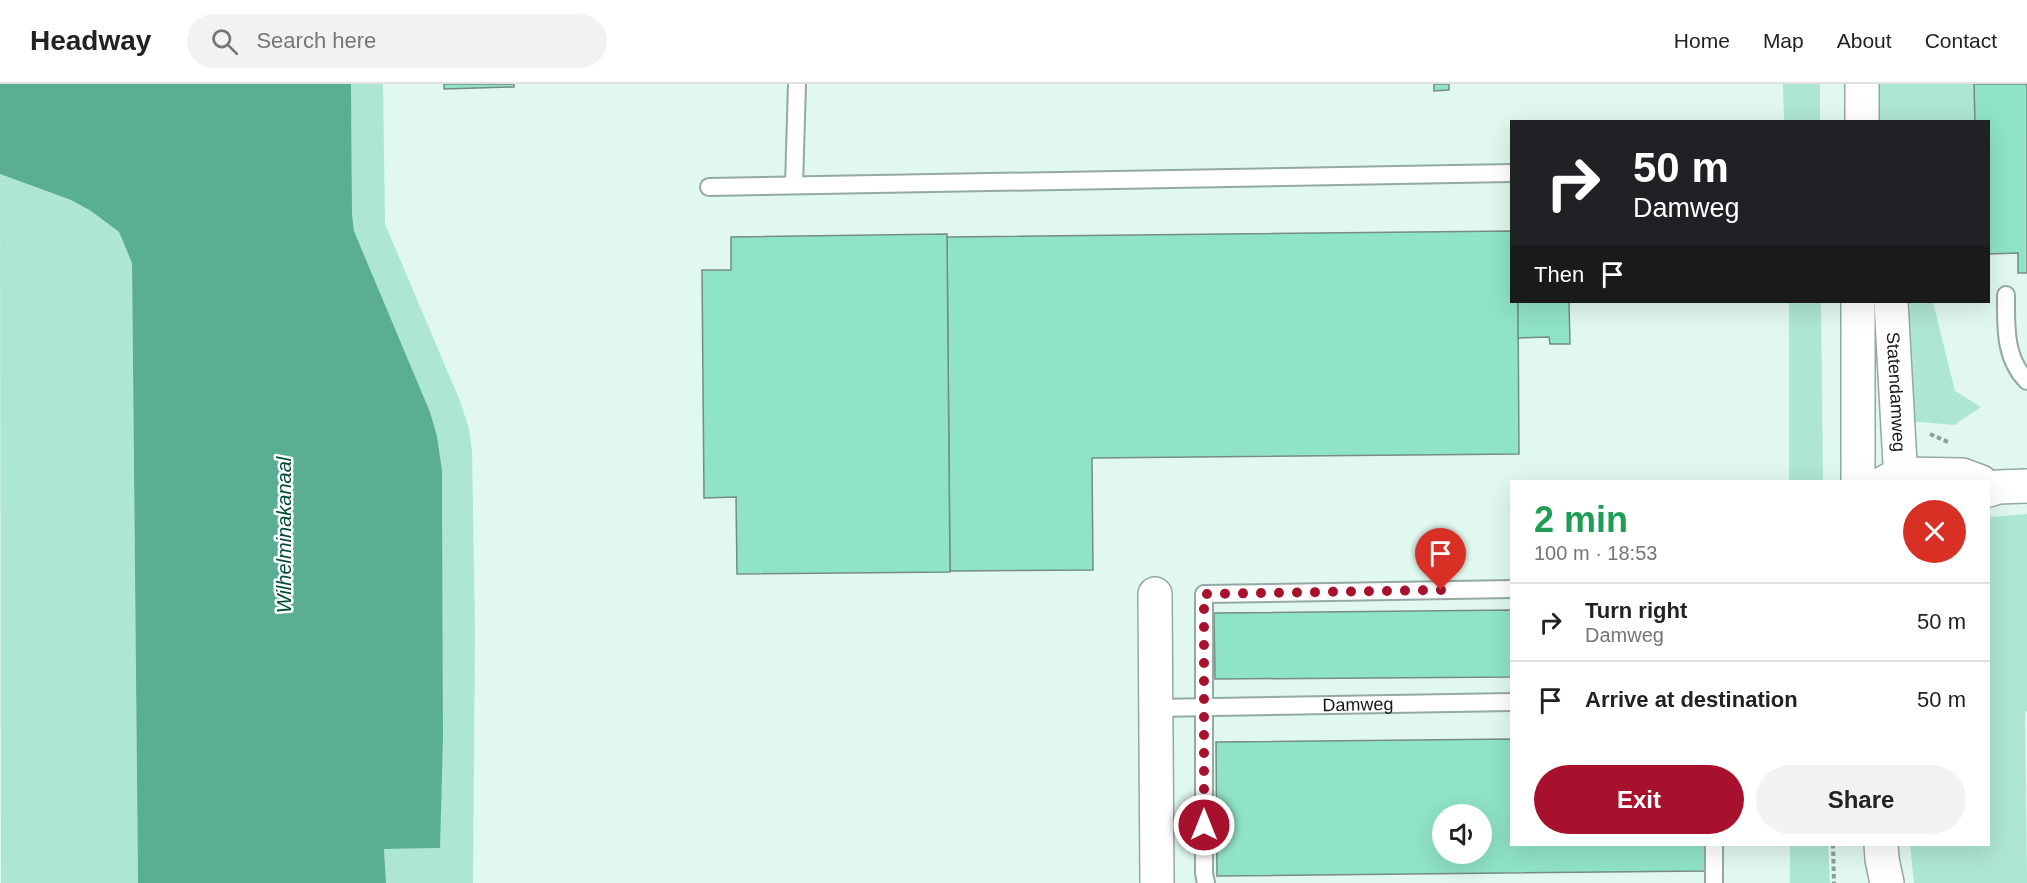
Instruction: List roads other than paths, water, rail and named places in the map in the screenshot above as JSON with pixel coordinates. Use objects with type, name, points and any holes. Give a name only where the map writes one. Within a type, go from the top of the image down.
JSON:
[{"type":"main road","points":[[1862,84],[1862,120]]},
{"type":"main road","name":"Statendamweg","points":[[1858,303],[1858,480]]},
{"type":"main road","name":"Statendamweg","points":[[1891,303],[1896,479]]},
{"type":"main road","points":[[1896,479],[1962,475],[1978,480]]},
{"type":"main road","points":[[1155,594],[1157,883]]},
{"type":"lane","points":[[794,185],[797,84]]},
{"type":"lane","points":[[709,187],[1510,173]]},
{"type":"lane","points":[[2006,295],[2009,351],[2018,373],[2027,381]]},
{"type":"lane","points":[[1206,883],[1204,873],[1204,594],[1510,589]]},
{"type":"lane","name":"Damweg","points":[[1156,708],[1510,702]]},
{"type":"lane","points":[[1714,846],[1714,883]]},
{"type":"water","name":"Wilhelminakanaal","points":[[0,84],[351,84],[354,231],[430,412],[437,436],[442,470],[443,738],[440,848],[384,849],[386,883],[138,883],[132,263],[119,232],[91,211],[71,200],[0,174]]}]
